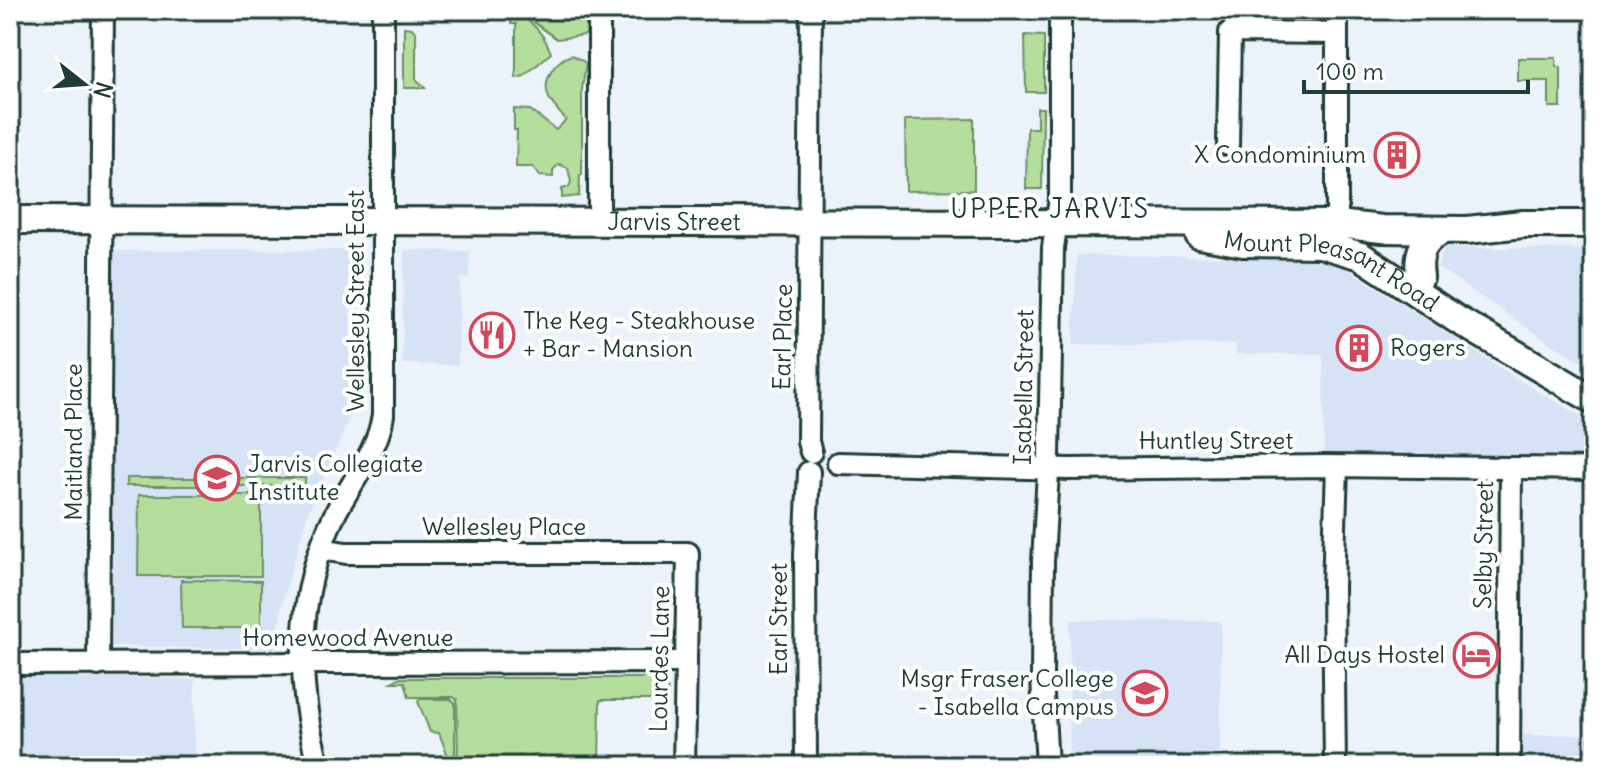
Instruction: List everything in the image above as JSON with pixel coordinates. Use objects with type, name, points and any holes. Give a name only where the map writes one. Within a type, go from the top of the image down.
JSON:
[{"type":"main road","points":[[1337,224],[1366,213],[1464,215],[1523,224]]},
{"type":"main road","name":"Jarvis Street","points":[[10,220],[1337,224]]},
{"type":"main road","name":"Mount Pleasant Road","points":[[1137,223],[1243,243],[1320,244],[1347,250],[1594,400]]},
{"type":"main road","points":[[1337,224],[1382,229],[1444,230],[1523,224],[1594,224]]},
{"type":"main road","name":"Mount Pleasant Road","points":[[1337,224],[1368,240],[1420,277],[1511,352]]},
{"type":"main road","points":[[1420,277],[1418,259],[1421,248],[1433,234],[1444,230]]},
{"type":"street","name":"Maitland Place","points":[[98,665],[103,10]]},
{"type":"street","name":"Wellesley Street East","points":[[319,766],[305,712],[301,665],[308,601],[331,523],[381,427],[383,10]]},
{"type":"street","points":[[599,10],[599,221]]},
{"type":"street","name":"Earl Place","points":[[810,462],[811,10]]},
{"type":"street","name":"Isabella Street","points":[[1047,766],[1042,663],[1043,562],[1053,248],[1060,198],[1060,10]]},
{"type":"street","points":[[1337,10],[1337,224]]},
{"type":"street","points":[[1228,145],[1230,32],[1336,33]]},
{"type":"street","name":"Earl Street","points":[[806,766],[805,555],[810,462]]},
{"type":"street","name":"Huntley Street","points":[[838,463],[1048,469],[1594,469]]},
{"type":"street","points":[[1335,766],[1333,587],[1337,467]]},
{"type":"street","name":"Selby Street","points":[[1509,766],[1511,469]]},
{"type":"street","name":"Wellesley Place","points":[[321,549],[340,553],[688,553]]},
{"type":"street","name":"Lourdes Lane","points":[[684,766],[688,553]]},
{"type":"street","name":"Homewood Avenue","points":[[10,664],[686,662]]},
{"type":"shaded area","points":[[1445,247],[1594,250],[1594,368],[1553,345],[1437,267]]},
{"type":"shaded area","name":"Jarvis Collegiate Institute","points":[[350,250],[351,415],[308,513],[282,603],[276,649],[112,646],[112,251]]},
{"type":"shaded area","points":[[404,250],[470,251],[469,278],[460,278],[458,365],[402,364]]},
{"type":"shaded area","name":"Rogers","points":[[1077,255],[1231,257],[1321,261],[1341,265],[1538,392],[1594,423],[1594,457],[1324,454],[1323,354],[1236,354],[1236,344],[1073,345]]},
{"type":"shaded area","name":"Msgr Fraser College - Isabella Campus","points":[[1070,620],[1221,621],[1220,766],[1069,766]]},
{"type":"shaded area","points":[[14,676],[195,679],[194,766],[13,766]]},
{"type":"shaded area","points":[[1523,735],[1594,735],[1594,766],[1524,766]]},
{"type":"green space","points":[[499,10],[517,14],[531,23],[551,53],[524,76],[516,78],[516,24],[511,24],[511,16],[499,14]]},
{"type":"green space","points":[[517,10],[586,10],[586,35],[557,39]]},
{"type":"green space","points":[[404,27],[412,28],[416,33],[416,79],[425,88],[404,88]]},
{"type":"green space","points":[[1025,35],[1044,36],[1044,92],[1026,92]]},
{"type":"green space","points":[[572,55],[586,63],[582,89],[582,175],[579,196],[562,198],[562,189],[569,187],[571,182],[568,168],[559,164],[553,170],[553,177],[540,176],[533,167],[516,167],[514,109],[530,110],[556,130],[566,120],[549,98],[548,78],[560,61]]},
{"type":"green space","points":[[1518,58],[1556,58],[1556,67],[1561,67],[1561,107],[1549,107],[1549,81],[1518,81]]},
{"type":"green space","points":[[1037,108],[1043,108],[1042,189],[1026,189],[1027,128],[1037,128]]},
{"type":"green space","points":[[974,119],[974,190],[906,191],[905,120]]},
{"type":"green space","points":[[126,478],[305,478],[305,486],[126,486]]},
{"type":"green space","points":[[139,495],[261,495],[261,576],[138,576]]},
{"type":"green space","points":[[181,580],[261,581],[261,628],[182,628]]},
{"type":"green space","points":[[399,678],[661,678],[667,684],[668,700],[600,700],[599,766],[458,766],[457,699],[409,697],[405,682],[392,682]]},
{"type":"green space","points":[[451,699],[455,703],[455,762],[451,764],[439,733],[430,732],[418,701]]},
{"type":"place","name":"X Condominium","points":[[1397,155]]},
{"type":"place","name":"The Keg - Steakhouse + Bar - Mansion","points":[[492,335]]},
{"type":"place","name":"Rogers","points":[[1359,348]]},
{"type":"place","name":"Jarvis Collegiate Institute","points":[[217,478]]},
{"type":"place","name":"All Days Hostel","points":[[1476,655]]},
{"type":"place","name":"Msgr Fraser College - Isabella Campus","points":[[1145,693]]},
{"type":"district","name":"UPPER JARVIS","points":[[1050,209]]}]
